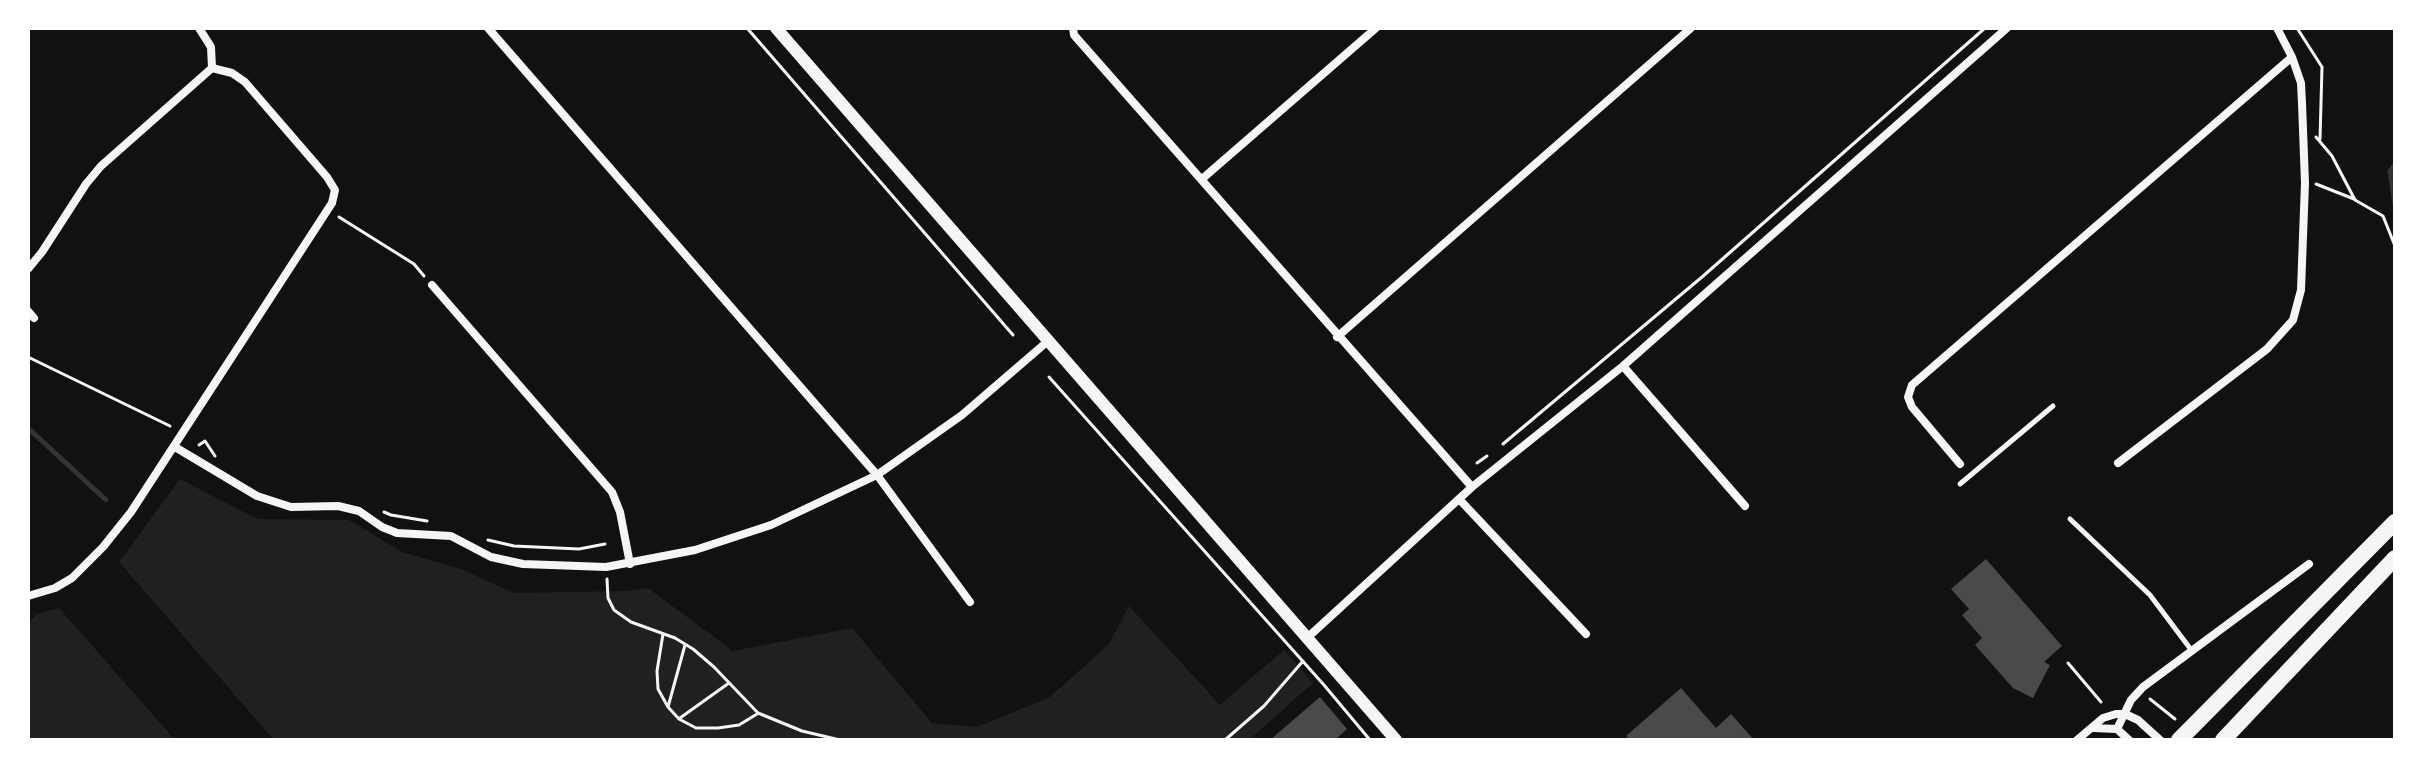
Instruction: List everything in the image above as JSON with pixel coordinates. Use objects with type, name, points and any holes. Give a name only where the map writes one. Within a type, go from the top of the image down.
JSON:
[{"type":"main road","points":[[2179,740],[2395,522]]},
{"type":"main road","points":[[2223,740],[2395,558]]},
{"type":"street","points":[[199,28],[211,47],[212,68]]},
{"type":"street","points":[[488,28],[877,475],[970,602]]},
{"type":"street","points":[[776,28],[1396,740]]},
{"type":"street","points":[[1073,28],[1074,35],[1472,487]]},
{"type":"street","points":[[1202,179],[1376,28]]},
{"type":"street","points":[[1337,337],[1691,28]]},
{"type":"street","points":[[1307,638],[1472,487],[1623,366],[2007,28]]},
{"type":"street","points":[[2118,463],[2267,349],[2293,320],[2301,290],[2305,183],[2301,83],[2288,44],[2277,28]]},
{"type":"street","points":[[1960,464],[1912,407],[1908,397],[1912,385],[2292,57]]},
{"type":"street","points":[[28,596],[55,588],[72,578],[103,547],[131,512],[328,210],[335,190],[245,82],[232,73],[212,68]]},
{"type":"street","points":[[28,269],[101,166],[212,68]]},
{"type":"street","points":[[432,285],[612,492],[620,512],[630,564]]},
{"type":"street","points":[[175,447],[257,496],[291,507],[338,506],[359,511],[397,533],[451,536],[491,557],[523,564],[606,567],[695,550],[771,525],[877,475],[962,415],[1048,341]]},
{"type":"street","points":[[1623,366],[1745,506]]},
{"type":"street","points":[[1459,499],[1586,634]]},
{"type":"street","points":[[2117,729],[2139,691],[2309,564]]},
{"type":"street","points":[[2077,740],[2103,718],[2125,714],[2138,720],[2160,740]]},
{"type":"street","points":[[2093,728],[2117,729],[2129,740]]},
{"type":"lane","points":[[1960,484],[2053,406]]},
{"type":"lane","points":[[1960,464],[1969,476]]},
{"type":"lane","points":[[2070,519],[2150,595],[2193,652]]},
{"type":"path","points":[[747,28],[1013,335]]},
{"type":"path","points":[[1502,445],[1702,277],[1985,28]]},
{"type":"path","points":[[2297,28],[2322,67],[2320,139]]},
{"type":"path","points":[[2303,129],[2320,139],[2355,200]]},
{"type":"path","points":[[2305,183],[2317,184],[2355,200],[2383,216],[2395,246]]},
{"type":"path","points":[[328,210],[414,264],[432,285]]},
{"type":"path","points":[[28,357],[184,433]]},
{"type":"path","points":[[1049,377],[1370,740]]},
{"type":"path","points":[[1477,463],[1490,454]]},
{"type":"path","points":[[579,549],[605,544]]},
{"type":"path","points":[[607,587],[614,610],[631,622],[685,645],[714,667],[758,713],[802,731],[840,740]]},
{"type":"path","points":[[663,634],[657,671],[658,689],[679,719],[696,728],[718,728],[739,725],[758,713]]},
{"type":"path","points":[[668,707],[685,645]]},
{"type":"path","points":[[1225,740],[1264,706],[1303,661]]},
{"type":"path","points":[[2068,663],[2101,702]]},
{"type":"path","points":[[679,719],[729,683]]},
{"type":"path","points":[[2148,697],[2175,719]]},
{"type":"shaded area","points":[[180,479],[257,519],[349,520],[402,552],[461,569],[514,593],[648,588],[733,651],[852,628],[932,723],[977,727],[1050,697],[1109,644],[1129,606],[1220,705],[1284,650],[1313,683],[1249,740],[274,740],[119,562]]},
{"type":"shaded area","points":[[59,608],[175,740],[28,740],[28,624],[37,614]]},
{"type":"building","points":[[1986,559],[2062,646],[2044,662],[2050,665],[2033,698],[2013,688],[1975,645],[1982,638],[1962,615],[1969,609],[1951,589]]},
{"type":"building","points":[[1681,688],[1716,728],[1731,714],[1754,740],[1630,740],[1626,736]]},
{"type":"building","points":[[1320,697],[1347,729],[1335,740],[1270,740]]},
{"type":"waterway","points":[[2395,165],[2390,171],[2395,204]]},
{"type":"waterway","points":[[28,428],[106,500]]}]
